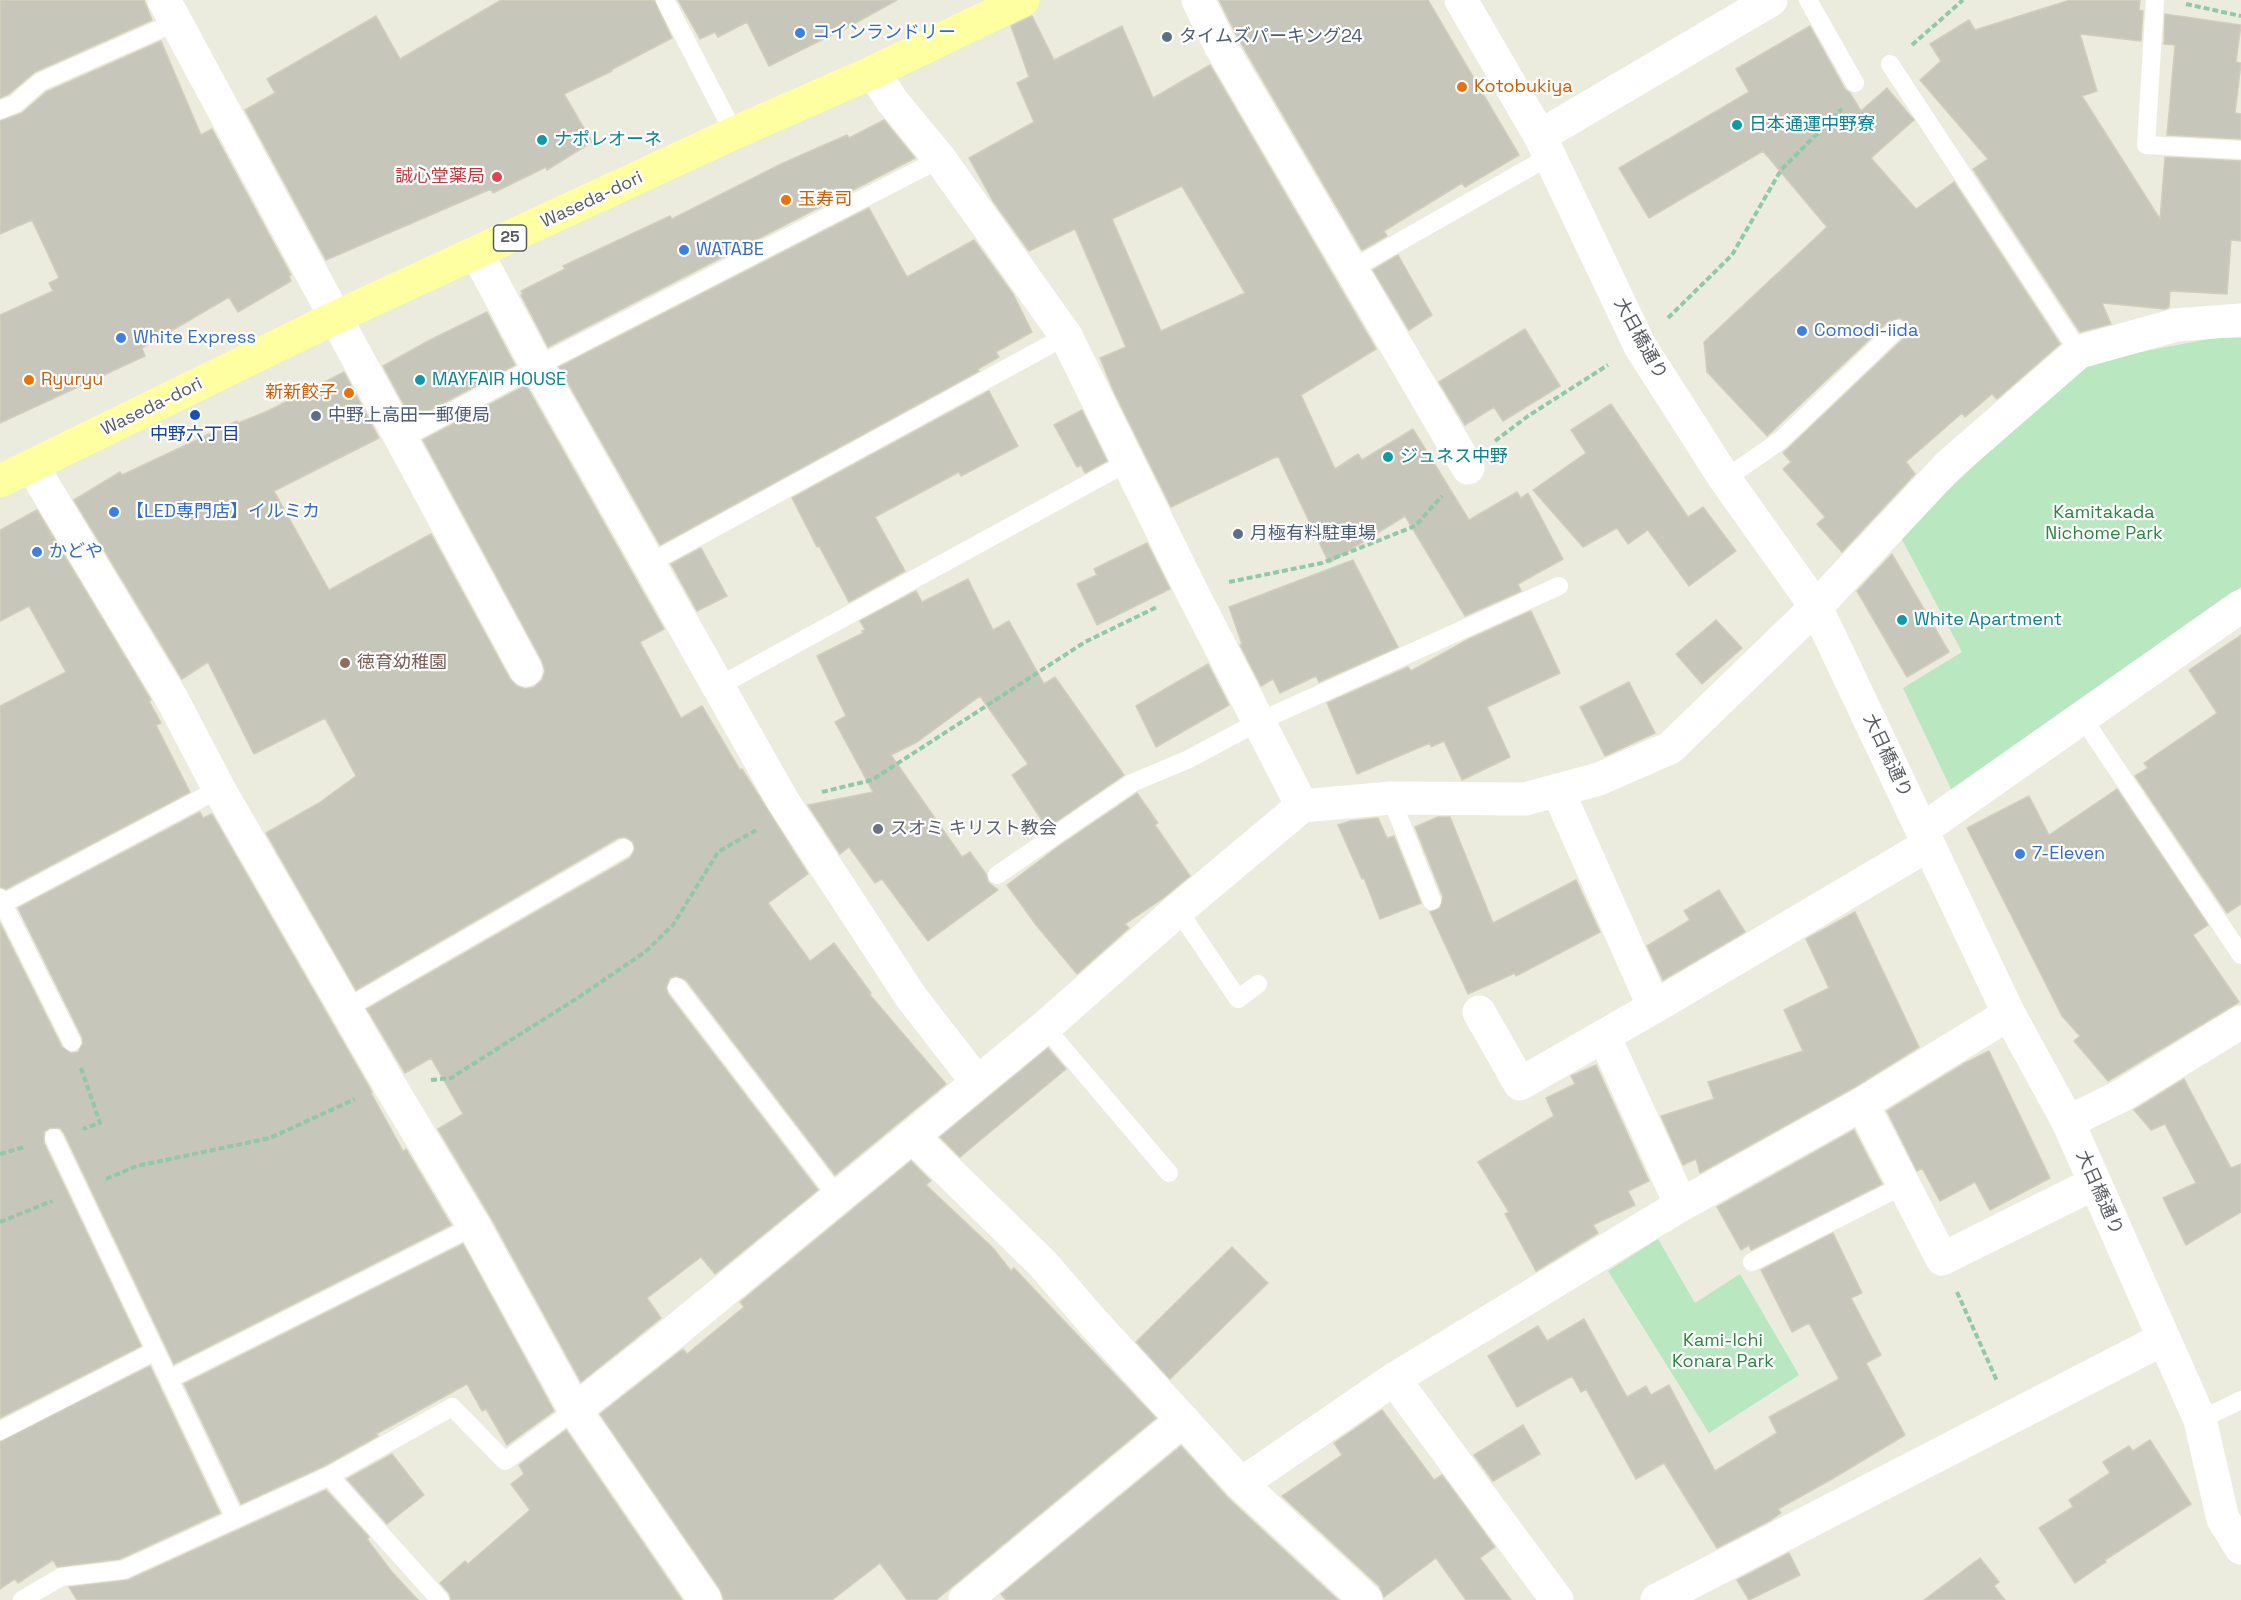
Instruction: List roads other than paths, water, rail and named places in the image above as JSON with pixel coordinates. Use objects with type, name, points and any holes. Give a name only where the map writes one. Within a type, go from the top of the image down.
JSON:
[{"type":"main road","name":"Waseda-dori","points":[[0,481],[334,318],[734,133],[873,72],[1023,0]]},
{"type":"street","points":[[1198,0],[1221,47],[1468,468]]},
{"type":"street","name":"大日橋通り","points":[[1461,0],[1545,146],[1640,346],[1725,479],[1816,607],[2008,1014],[2068,1122],[2200,1420],[2223,1519],[2241,1548]]},
{"type":"street","points":[[1545,146],[1771,0]]},
{"type":"street","points":[[170,11],[526,670]]},
{"type":"street","points":[[873,72],[893,102],[940,159],[1066,336],[1302,806]]},
{"type":"street","points":[[477,253],[537,366],[783,801],[911,998],[977,1082]]},
{"type":"street","points":[[575,1410],[668,1338],[837,1196],[1045,1027],[1178,910],[1302,806],[1391,798],[1525,799],[1599,778],[1670,748],[1816,607],[1948,466],[2079,352],[2176,325],[2241,320]]},
{"type":"street","points":[[32,466],[172,699],[219,789],[345,1009],[474,1226],[575,1410],[705,1600]]},
{"type":"street","points":[[1479,1012],[1520,1084],[1654,1007],[1925,837],[2082,717],[2241,606]]},
{"type":"street","points":[[1558,790],[1654,1007]]},
{"type":"street","points":[[1241,1484],[1394,1378],[1681,1205],[1862,1104],[2008,1014]]},
{"type":"street","points":[[2068,1122],[2121,1096],[2241,1022]]},
{"type":"street","points":[[1604,1036],[1681,1205]]},
{"type":"street","points":[[1862,1104],[1942,1259],[2095,1183]]},
{"type":"street","points":[[912,1136],[1042,1264],[1241,1484],[1366,1600]]},
{"type":"street","points":[[1657,1600],[2163,1339]]},
{"type":"street","points":[[1394,1378],[1557,1600]]},
{"type":"street","points":[[965,1600],[1183,1420]]},
{"type":"lane","points":[[665,0],[734,133]]},
{"type":"lane","points":[[1808,0],[1855,82]]},
{"type":"lane","points":[[2155,0],[2146,145],[2241,150]]},
{"type":"lane","points":[[0,110],[15,104],[40,82],[170,11]]},
{"type":"lane","points":[[1890,64],[2079,352]]},
{"type":"lane","points":[[1350,270],[1545,146]]},
{"type":"lane","points":[[401,439],[537,366],[940,159]]},
{"type":"lane","points":[[1725,479],[1781,440],[1897,329]]},
{"type":"lane","points":[[648,564],[1066,336]]},
{"type":"lane","points":[[716,683],[730,680],[1128,462]]},
{"type":"lane","points":[[997,875],[1132,783],[1189,759],[1258,722],[1558,586]]},
{"type":"lane","points":[[2082,717],[2241,955]]},
{"type":"lane","points":[[72,1042],[1,903],[219,789]]},
{"type":"lane","points":[[1391,798],[1432,901]]},
{"type":"lane","points":[[345,1009],[624,848]]},
{"type":"lane","points":[[1178,910],[1238,999],[1258,984]]},
{"type":"lane","points":[[676,987],[837,1196]]},
{"type":"lane","points":[[1045,1027],[1169,1173]]},
{"type":"lane","points":[[54,1138],[235,1518]]},
{"type":"lane","points":[[1752,1262],[1904,1185]]},
{"type":"lane","points":[[169,1379],[474,1226]]},
{"type":"lane","points":[[0,1431],[155,1351]]},
{"type":"lane","points":[[2200,1420],[2241,1400]]},
{"type":"lane","points":[[22,1600],[61,1576],[123,1570],[329,1476],[452,1407],[505,1461],[575,1410]]},
{"type":"lane","points":[[329,1476],[440,1600]]},
{"type":"place","name":"コインランドリー","points":[[800,33]]},
{"type":"place","name":"タイムズパーキング24","points":[[1167,37]]},
{"type":"place","name":"Kotobukiya","points":[[1462,87]]},
{"type":"place","name":"日本通運中野寮","points":[[1737,125]]},
{"type":"place","name":"ナポレオーネ","points":[[542,140]]},
{"type":"place","name":"誠心堂薬局","points":[[497,177]]},
{"type":"place","name":"玉寿司","points":[[786,200]]},
{"type":"place","name":"WATABE","points":[[684,250]]},
{"type":"place","name":"Comodi-iida","points":[[1802,331]]},
{"type":"place","name":"White Express","points":[[121,338]]},
{"type":"place","name":"Ryuryu","points":[[29,380]]},
{"type":"place","name":"MAYFAIR HOUSE","points":[[420,380]]},
{"type":"place","name":"新新餃子","points":[[349,393]]},
{"type":"place","name":"中野六丁目","points":[[195,415]]},
{"type":"place","name":"中野上高田一郵便局","points":[[316,416]]},
{"type":"place","name":"ジュネス中野","points":[[1388,457]]},
{"type":"place","name":"【LED専門店】イルミカ","points":[[114,512]]},
{"type":"place","name":"月極有料駐車場","points":[[1238,534]]},
{"type":"place","name":"かどや","points":[[37,552]]},
{"type":"place","name":"White Apartment","points":[[1902,620]]},
{"type":"place","name":"徳育幼稚園","points":[[345,663]]},
{"type":"place","name":"スオミ キリスト教会","points":[[878,829]]},
{"type":"place","name":"7-Eleven","points":[[2020,854]]},
{"type":"park label","name":"Kamitakada Nichome Park","points":[[2104,523]]},
{"type":"park label","name":"Kami-Ichi Konara Park","points":[[1723,1351]]}]
